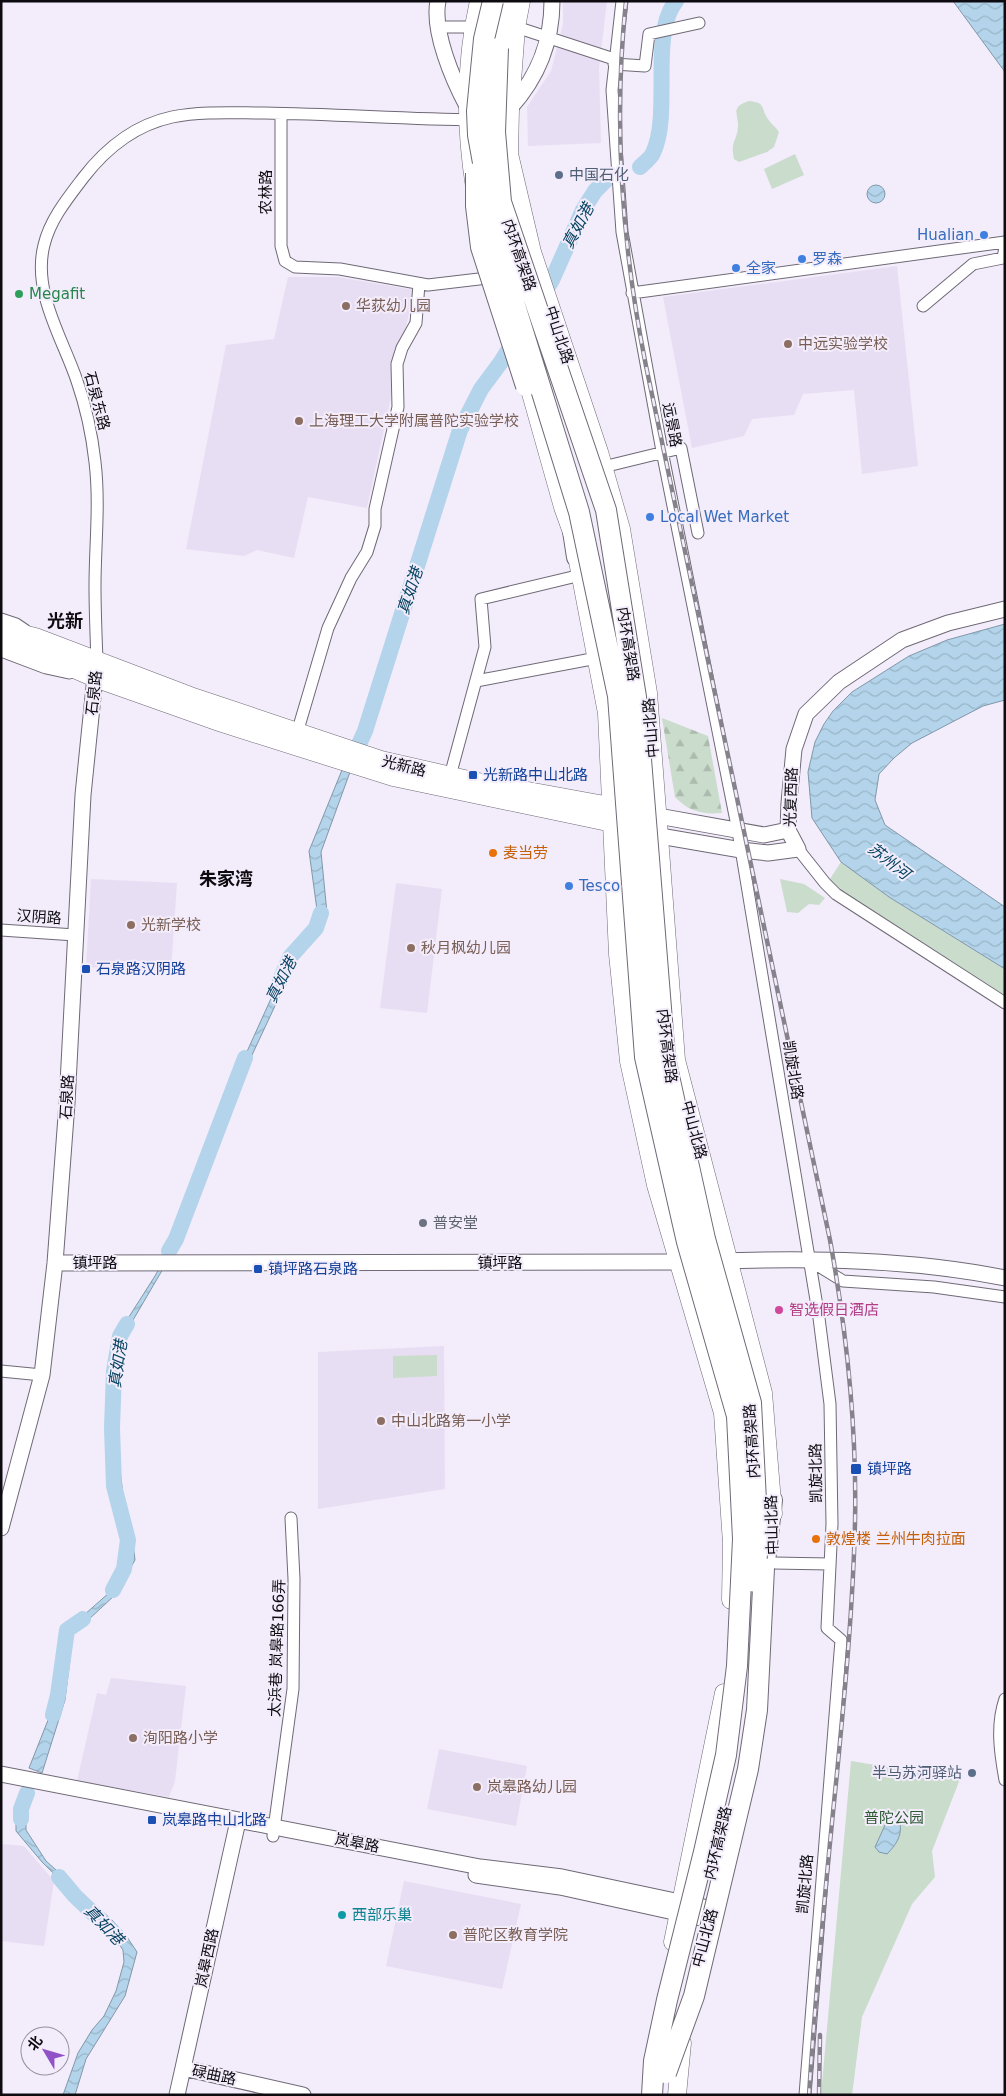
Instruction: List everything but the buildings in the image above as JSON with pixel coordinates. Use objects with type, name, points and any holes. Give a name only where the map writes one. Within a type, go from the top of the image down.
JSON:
[{"type":"highway","name":"内环高架路","points":[[493,1],[470,112],[478,135],[500,257],[579,512],[618,696],[645,1057],[688,1242],[737,1416],[743,1539],[737,1666],[726,1755],[667,2000],[654,2061],[652,2095]]},
{"type":"highway","name":"内环高架路","points":[[508,1],[498,48],[495,132],[501,202],[606,510],[636,697],[666,1058],[706,1239],[751,1403],[758,1540],[749,1668],[738,1753],[718,1848],[680,1996],[666,2072],[664,2095]]},
{"type":"highway","points":[[470,112],[476,206],[481,248],[571,518],[579,566]]},
{"type":"highway","points":[[666,2072],[694,1996],[748,1769],[757,1710],[769,1565],[772,1500]]},
{"type":"main road","name":"中山北路","points":[[438,1],[436,16],[447,61],[470,112]]},
{"type":"main road","name":"中山北路","points":[[479,1],[473,27],[469,152],[477,199],[563,507],[573,535],[608,713],[618,954],[629,1062],[656,1185],[723,1412],[732,1544],[730,1629],[724,1703],[679,1907],[645,2095]]},
{"type":"main road","name":"中山北路","points":[[521,1],[516,27],[509,154],[532,252],[603,467],[621,529],[648,693],[676,1060],[763,1393],[772,1500]]},
{"type":"main road","points":[[510,114],[538,70],[549,38],[552,1]]},
{"type":"main road","name":"光复西路","points":[[798,849],[788,830],[794,749],[806,714],[822,697],[874,657],[902,640],[948,623],[1005,609]]},
{"type":"main road","name":"光新路","points":[[1,628],[35,637],[97,660],[357,759],[393,777],[438,787],[612,814],[658,816],[764,835],[788,830]]},
{"type":"main road","name":"光新路","points":[[1,640],[35,652],[95,678],[306,741]]},
{"type":"main road","name":"石泉路","points":[[1,1528],[42,1375],[55,1263],[67,1103],[83,795],[97,660]]},
{"type":"main road","name":"光新路","points":[[357,759],[381,760],[612,814],[660,836],[768,853],[798,849]]},
{"type":"main road","name":"镇坪路","points":[[55,1263],[809,1260],[906,1264],[1005,1278]]},
{"type":"main road","name":"中山北路","points":[[677,2095],[688,2004],[712,1915],[762,1686],[770,1625],[769,1565]]},
{"type":"main road","name":"岚皋路","points":[[1,1774],[104,1799]]},
{"type":"main road","name":"岚皋路","points":[[1,1782],[104,1799],[273,1832],[499,1880],[560,1887],[679,1907],[712,1915]]},
{"type":"main road","name":"岚皋西路","points":[[177,2095],[237,1825]]},
{"type":"main road","name":"碌曲路","points":[[183,2068],[304,2095]]},
{"type":"street","name":"远景路","points":[[622,1],[612,90],[622,232],[662,451],[741,850]]},
{"type":"street","points":[[516,27],[614,62],[644,66],[649,34],[699,23]]},
{"type":"street","points":[[439,27],[473,27]]},
{"type":"street","points":[[281,114],[470,112],[510,114]]},
{"type":"street","name":"石泉东路","points":[[97,660],[95,587],[98,508],[95,462],[86,410],[78,383],[46,298],[41,271],[44,246],[53,221],[90,168],[114,144],[132,132],[169,118],[201,113],[281,114]]},
{"type":"street","name":"农林路","points":[[281,114],[281,246],[285,261],[295,267],[340,269],[419,284],[501,285]]},
{"type":"street","points":[[632,293],[1005,242]]},
{"type":"street","points":[[923,306],[973,264],[1003,258],[1005,247]]},
{"type":"street","points":[[306,741],[328,628],[351,578],[367,552],[375,526],[376,509],[398,408],[397,364],[402,348],[416,323],[419,284]]},
{"type":"street","points":[[603,467],[662,451],[681,448],[698,533]]},
{"type":"street","points":[[450,776],[485,647],[481,599],[579,566]]},
{"type":"street","name":"光新路","points":[[1,618],[16,624],[35,637]]},
{"type":"street","name":"光新路","points":[[1,651],[46,668],[95,678]]},
{"type":"street","points":[[476,681],[597,658]]},
{"type":"street","name":"光复西路","points":[[798,849],[836,894],[1005,1003]]},
{"type":"street","name":"凯旋北路","points":[[741,850],[819,1318],[830,1404],[832,1524],[828,1628],[841,1640],[805,2095]]},
{"type":"street","name":"汉阴路","points":[[1,930],[75,935]]},
{"type":"street","points":[[809,1260],[843,1281],[934,1287],[1005,1297]]},
{"type":"street","points":[[1,1371],[42,1375]]},
{"type":"street","name":"太浜巷 岚皋路166弄","points":[[273,1832],[293,1689],[294,1579],[291,1518]]},
{"type":"street","points":[[769,1565],[830,1564]]},
{"type":"street","points":[[1005,1699],[999,1730],[1000,1754],[1005,1780]]},
{"type":"shaded area","points":[[563,1],[607,1],[599,68],[601,143],[528,146],[527,107],[551,71],[563,24]]},
{"type":"shaded area","name":"中远实验学校","points":[[897,266],[918,466],[862,474],[854,390],[803,394],[794,415],[752,419],[744,436],[692,448],[663,297]]},
{"type":"shaded area","name":"上海理工大学附属普陀实验学校","points":[[288,277],[338,277],[414,290],[367,508],[308,497],[294,558],[257,550],[244,556],[186,549],[226,345],[274,339]]},
{"type":"shaded area","name":"光新学校","points":[[91,879],[177,883],[171,970],[86,967]]},
{"type":"shaded area","name":"秋月枫幼儿园","points":[[396,883],[442,889],[427,1013],[380,1008]]},
{"type":"shaded area","name":"中山北路第一小学","points":[[444,1346],[445,1489],[318,1509],[318,1352]]},
{"type":"shaded area","name":"洵阳路小学","points":[[111,1678],[186,1686],[175,1781],[169,1797],[77,1781],[97,1693],[106,1695]]},
{"type":"shaded area","name":"岚皋路幼儿园","points":[[439,1749],[527,1766],[516,1826],[427,1809]]},
{"type":"shaded area","points":[[1,1844],[24,1846],[54,1881],[44,1946],[1,1941]]},
{"type":"shaded area","name":"普陀区教育学院","points":[[404,1881],[521,1904],[502,1989],[386,1966]]},
{"type":"green space","points":[[749,101],[761,105],[768,119],[779,132],[774,147],[767,152],[739,162],[734,159],[733,153],[733,145],[738,127],[736,112],[739,106]]},
{"type":"green space","points":[[795,154],[804,175],[772,189],[764,169]]},
{"type":"green space","points":[[662,718],[708,736],[722,813],[696,811],[685,806],[675,797]]},
{"type":"green space","points":[[841,862],[889,897],[1005,969],[1005,998],[828,882]]},
{"type":"green space","points":[[780,879],[804,884],[825,898],[819,905],[809,904],[798,913],[787,912]]},
{"type":"green space","points":[[437,1355],[437,1376],[393,1378],[393,1356]]},
{"type":"green space","name":"普陀公园","points":[[851,1761],[960,1779],[932,1851],[935,1877],[912,1904],[862,2017],[852,2095],[821,2095]]},
{"type":"water","points":[[953,1],[1005,1],[1005,72]]},
{"type":"water","points":[[872,185],[880,185],[885,190],[883,201],[872,203],[867,198],[867,190]]},
{"type":"water","name":"苏州河","points":[[1005,624],[1005,700],[983,706],[912,743],[879,774],[875,800],[885,825],[1005,907],[1005,969],[889,897],[841,862],[812,818],[808,772],[815,742],[824,724],[833,711],[852,692],[909,656],[947,640]]},
{"type":"water","points":[[342,770],[350,772],[321,852],[327,913],[322,932],[296,961],[245,1070],[184,1233],[119,1344],[114,1371],[112,1427],[117,1444],[123,1495],[131,1526],[135,1560],[115,1595],[73,1634],[65,1700],[42,1773],[29,1768],[58,1695],[67,1630],[110,1592],[129,1559],[125,1529],[118,1501],[108,1428],[111,1370],[118,1334],[155,1276],[179,1232],[240,1067],[288,961],[312,933],[317,910],[309,851]]},
{"type":"water","points":[[22,1795],[26,1797],[26,1830],[46,1861],[112,1920],[137,1952],[125,1996],[86,2059],[75,2095],[63,2095],[78,2053],[92,2030],[104,2016],[116,1991],[124,1962],[123,1950],[106,1925],[42,1862],[16,1831],[16,1808]]},
{"type":"water","points":[[897,1815],[900,1831],[897,1841],[887,1854],[879,1852],[875,1847],[886,1823]]},
{"type":"waterway","name":"真如港","points":[[640,167],[652,155],[658,137],[661,118],[664,34],[668,16],[676,1]]},
{"type":"waterway","name":"真如港","points":[[351,762],[365,731],[460,430],[481,389],[501,362],[552,280],[583,210],[595,191],[611,175]]},
{"type":"waterway","name":"真如港","points":[[280,981],[290,957],[316,928],[321,913]]},
{"type":"waterway","name":"真如港","points":[[169,1251],[176,1239],[245,1058]]},
{"type":"waterway","name":"真如港","points":[[113,1590],[124,1569],[128,1540],[114,1486],[112,1428],[114,1371],[120,1336],[127,1324]]},
{"type":"waterway","name":"真如港","points":[[53,1715],[58,1695],[67,1630],[83,1619]]},
{"type":"waterway","name":"真如港","points":[[21,1819],[21,1809],[27,1793]]},
{"type":"waterway","name":"真如港","points":[[59,1877],[75,1896],[119,1938]]},
{"type":"railway","points":[[626,1],[622,47],[620,138],[626,230],[638,321],[830,1240],[850,1381],[855,1487],[852,1586],[846,1680],[825,1893],[809,2095]]},
{"type":"railway","points":[[819,2095],[820,2035]]},
{"type":"place","name":"中国石化","points":[[559,175]]},
{"type":"place","name":"Hualian","points":[[984,235]]},
{"type":"place","name":"罗森","points":[[802,259]]},
{"type":"place","name":"全家","points":[[736,268]]},
{"type":"place","name":"Megafit","points":[[19,294]]},
{"type":"place","name":"华荻幼儿园","points":[[346,306]]},
{"type":"place","name":"中远实验学校","points":[[788,344]]},
{"type":"place","name":"上海理工大学附属普陀实验学校","points":[[299,421]]},
{"type":"place","name":"Local Wet Market","points":[[650,517]]},
{"type":"place","name":"光新路中山北路","points":[[473,775]]},
{"type":"place","name":"麦当劳","points":[[493,853]]},
{"type":"place","name":"Tesco","points":[[569,886]]},
{"type":"place","name":"光新学校","points":[[131,925]]},
{"type":"place","name":"秋月枫幼儿园","points":[[411,948]]},
{"type":"place","name":"石泉路汉阴路","points":[[86,969]]},
{"type":"place","name":"普安堂","points":[[423,1223]]},
{"type":"place","name":"镇坪路石泉路","points":[[258,1269]]},
{"type":"place","name":"智选假日酒店","points":[[779,1310]]},
{"type":"place","name":"中山北路第一小学","points":[[381,1421]]},
{"type":"place","name":"镇坪路","points":[[856,1469]]},
{"type":"place","name":"敦煌楼 兰州牛肉拉面","points":[[816,1539]]},
{"type":"place","name":"洵阳路小学","points":[[133,1738]]},
{"type":"place","name":"半马苏河驿站","points":[[972,1773]]},
{"type":"place","name":"岚皋路幼儿园","points":[[477,1787]]},
{"type":"place","name":"岚皋路中山北路","points":[[152,1820]]},
{"type":"place","name":"西部乐巢","points":[[342,1915]]},
{"type":"place","name":"普陀区教育学院","points":[[453,1935]]},
{"type":"district","name":"光新","points":[[65,620]]},
{"type":"district","name":"朱家湾","points":[[226,878]]}]
